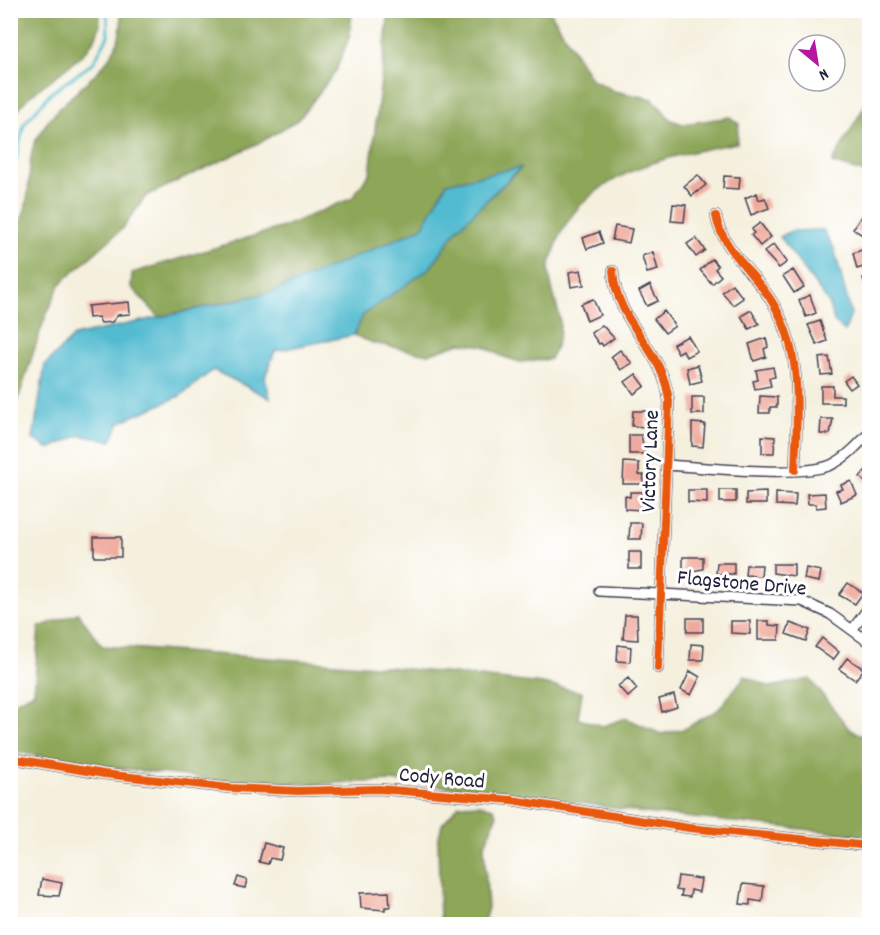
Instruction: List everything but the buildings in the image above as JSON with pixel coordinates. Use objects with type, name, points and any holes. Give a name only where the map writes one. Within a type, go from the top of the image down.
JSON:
[{"type":"street","points":[[716,216],[723,237],[772,300],[786,330],[795,361],[797,381],[795,470]]},
{"type":"street","name":"Victory Lane","points":[[613,271],[618,302],[662,370],[669,401],[658,668]]},
{"type":"street","points":[[666,465],[795,470],[821,468],[832,464],[870,432]]},
{"type":"street","name":"Flagstone Drive","points":[[599,591],[796,600],[819,607],[870,643]]},
{"type":"street","points":[[852,630],[870,606]]},
{"type":"street","name":"Cody Road","points":[[10,758],[104,774],[230,788],[298,791],[388,789],[512,800],[689,828],[870,846]]},
{"type":"green space","points":[[11,10],[99,11],[100,25],[96,37],[87,49],[25,101],[17,113],[11,131]]},
{"type":"green space","points":[[120,11],[352,11],[350,35],[336,71],[299,119],[261,142],[146,196],[123,228],[60,284],[43,323],[11,421],[11,235],[26,205],[33,149],[46,124],[108,59],[121,29]]},
{"type":"green space","points":[[389,11],[550,11],[591,79],[614,91],[653,99],[671,120],[683,124],[730,117],[739,124],[737,143],[683,154],[629,172],[583,202],[566,223],[549,268],[560,324],[560,334],[550,359],[520,362],[501,356],[484,346],[460,343],[428,354],[373,343],[354,335],[363,315],[430,268],[458,228],[520,169],[447,183],[422,228],[273,292],[159,317],[131,287],[132,273],[283,227],[352,198],[370,173]]},
{"type":"green space","points":[[869,98],[870,174],[832,163]]},
{"type":"green space","points":[[78,613],[102,646],[390,667],[542,684],[582,692],[578,719],[603,726],[626,718],[661,734],[684,729],[718,710],[745,676],[770,687],[810,679],[850,730],[869,738],[869,836],[645,813],[535,796],[390,781],[316,784],[235,782],[101,766],[11,751],[11,704],[34,692],[39,627]]},
{"type":"green space","points":[[479,804],[493,808],[497,815],[484,847],[488,908],[483,924],[440,924],[438,841],[442,824],[459,805]]},
{"type":"water","points":[[521,167],[458,228],[430,268],[363,315],[354,335],[275,351],[265,377],[270,398],[213,370],[180,396],[120,422],[111,441],[80,435],[49,449],[33,439],[45,365],[74,336],[273,292],[422,228],[447,183]]},
{"type":"water","points":[[823,230],[834,248],[851,314],[845,331],[835,323],[828,302],[780,237],[791,231]]},
{"type":"waterway","points":[[10,187],[24,124],[51,93],[93,63],[108,36],[107,10]]},
{"type":"cycle path","points":[[716,216],[719,227],[731,249],[771,300],[782,320],[789,340],[796,382],[795,470]]},
{"type":"cycle path","points":[[613,271],[616,290],[623,307],[658,366],[665,382],[669,401],[658,668]]},
{"type":"cycle path","points":[[10,758],[104,774],[230,788],[298,791],[379,789],[512,800],[689,828],[870,846]]}]
